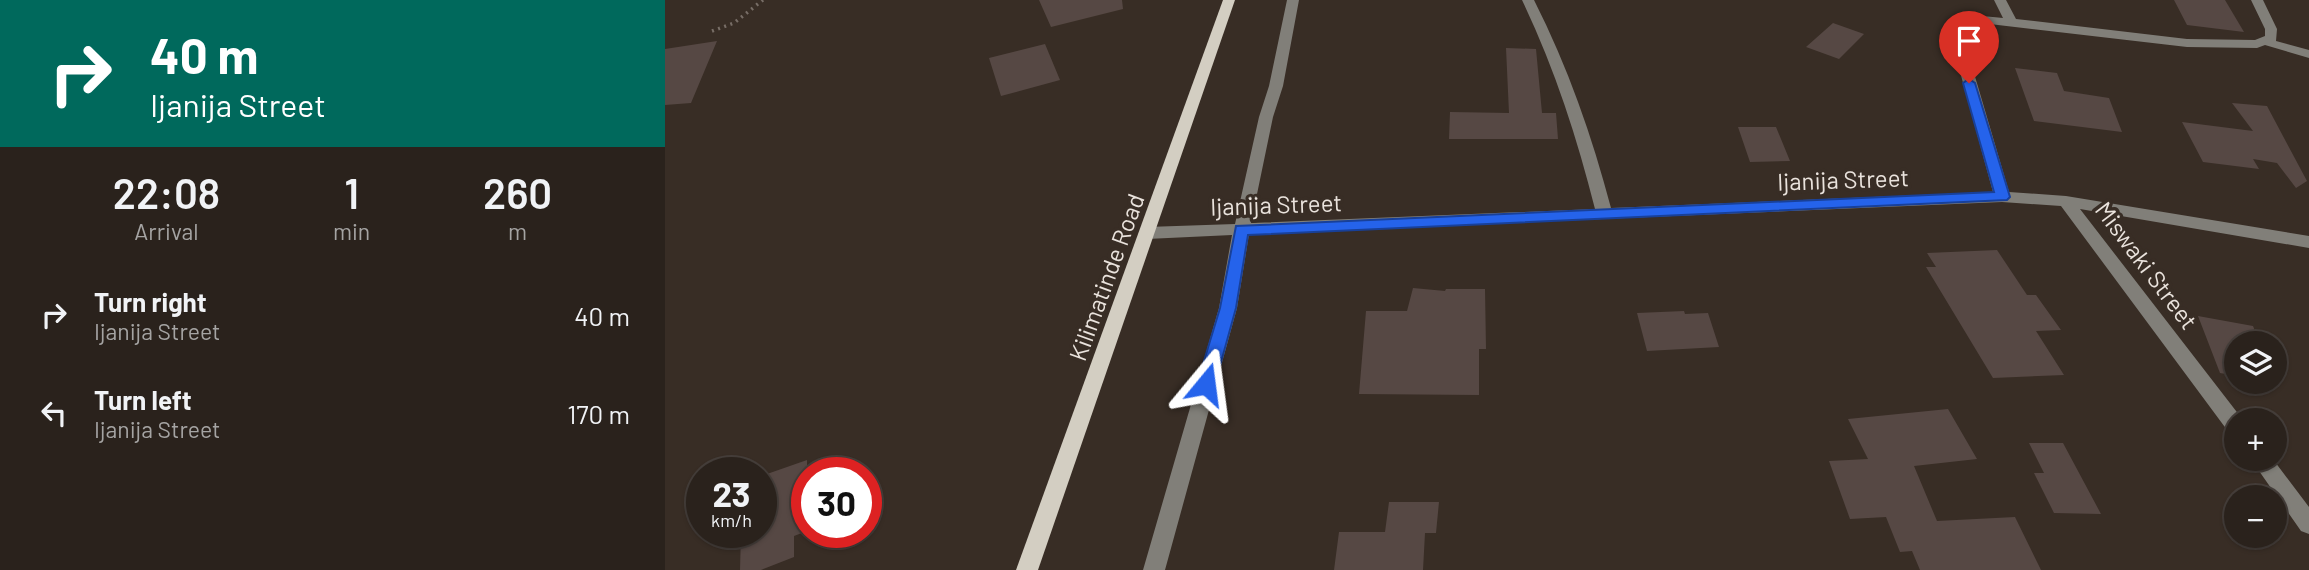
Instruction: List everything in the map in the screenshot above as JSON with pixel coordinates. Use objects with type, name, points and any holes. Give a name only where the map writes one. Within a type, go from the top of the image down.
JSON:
[{"type":"main road","name":"Kilimatinde Road","points":[[1027,570],[1229,0]]},
{"type":"street","points":[[1154,570],[1228,308],[1241,230],[1252,189],[1265,117],[1276,86],[1293,0]]},
{"type":"street","points":[[1528,0],[1547,38],[1588,150],[1604,214]]},
{"type":"street","points":[[2000,0],[2011,22]]},
{"type":"street","points":[[2257,0],[2271,29],[2271,38],[2263,41]]},
{"type":"street","points":[[2002,197],[1954,29],[1962,23],[1981,19],[2186,43],[2263,41],[2309,54]]},
{"type":"street","name":"Ijanija Street","points":[[1147,233],[2002,197],[2066,201],[2309,242]]},
{"type":"street","name":"Miswaki Street","points":[[2066,201],[2224,411]]},
{"type":"street","points":[[2270,471],[2309,524]]},
{"type":"path","points":[[712,31],[734,23],[763,0]]},
{"type":"building","points":[[1039,0],[1122,0],[1123,9],[1051,27]]},
{"type":"building","points":[[2174,0],[2225,0],[2244,32],[2187,25]]},
{"type":"building","points":[[1833,23],[1864,34],[1839,59],[1806,47]]},
{"type":"building","points":[[717,41],[691,103],[665,105],[665,49]]},
{"type":"building","points":[[1045,44],[1060,80],[1001,96],[989,58]]},
{"type":"building","points":[[1506,48],[1536,49],[1542,113],[1556,113],[1558,139],[1449,139],[1450,112],[1509,113]]},
{"type":"building","points":[[2015,68],[2057,73],[2064,91],[2109,98],[2122,132],[2034,121]]},
{"type":"building","points":[[2232,103],[2267,106],[2307,181],[2296,188],[2277,163],[2253,159],[2259,169],[2203,162],[2182,122],[2253,131]]},
{"type":"building","points":[[1738,127],[1776,127],[1790,161],[1750,162]]},
{"type":"building","points":[[1997,250],[2027,295],[2036,295],[2061,330],[2036,331],[2064,375],[1993,378],[1926,267],[1936,267],[1927,253]]},
{"type":"building","points":[[1413,288],[1445,291],[1485,289],[1486,349],[1479,349],[1479,395],[1359,394],[1366,311],[1407,311]]},
{"type":"building","points":[[1684,311],[1685,314],[1708,313],[1719,347],[1647,351],[1637,313]]},
{"type":"building","points":[[2198,316],[2253,326],[2255,331],[2224,331],[2224,374],[2220,373]]},
{"type":"building","points":[[1948,409],[1977,459],[1914,466],[1937,521],[2015,517],[2041,570],[1920,570],[1912,551],[1900,552],[1886,517],[1850,519],[1829,461],[1868,459],[1848,419]]},
{"type":"building","points":[[2029,443],[2063,443],[2101,514],[2054,513],[2034,473],[2044,473]]},
{"type":"building","points":[[791,466],[791,548],[794,548],[794,557],[761,570],[740,570],[741,548],[777,548],[777,470]]},
{"type":"building","points":[[1389,502],[1439,502],[1436,533],[1425,533],[1423,570],[1334,570],[1339,532],[1385,532]]},
{"type":"route","points":[[1206,384],[1228,308],[1241,230],[2002,197],[1969,83]]}]
